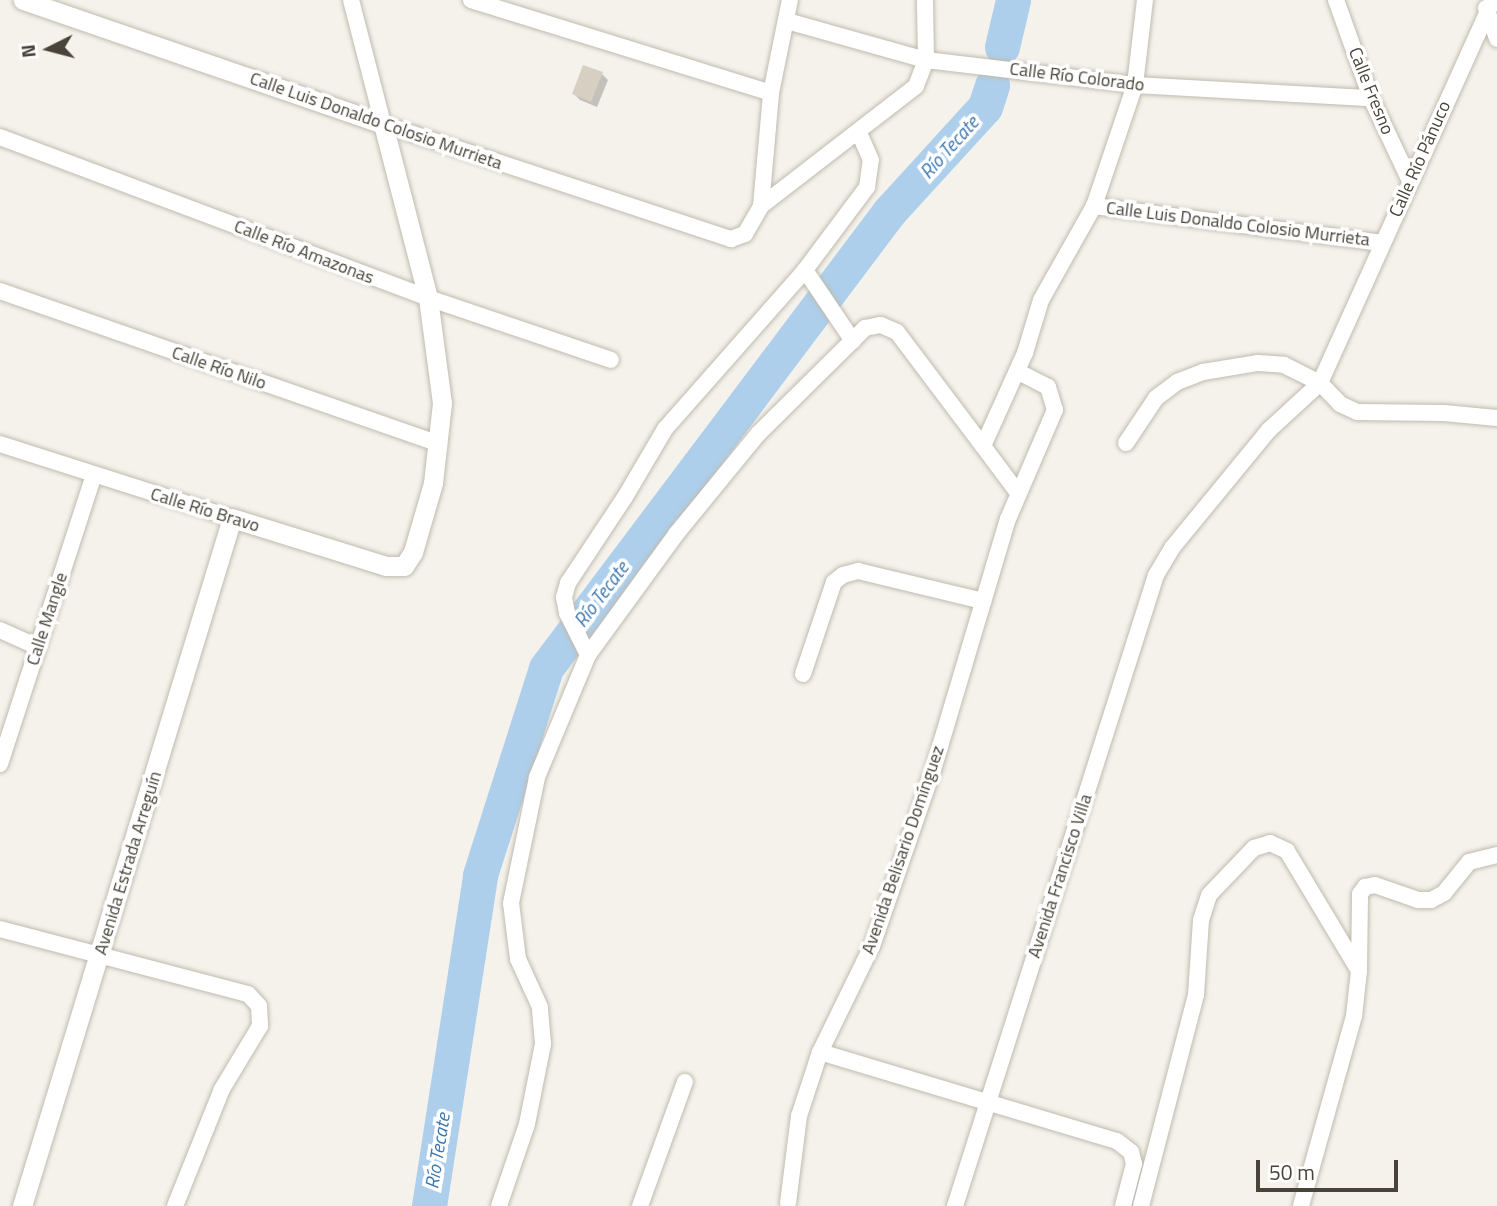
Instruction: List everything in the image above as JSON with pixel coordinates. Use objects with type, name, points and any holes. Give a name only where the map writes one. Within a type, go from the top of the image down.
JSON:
[{"type":"street","name":"Calle Luis Donaldo Colosio Murrieta","points":[[23,0],[383,124],[731,239],[745,234],[761,206]]},
{"type":"street","points":[[351,0],[428,298],[442,403],[439,444]]},
{"type":"street","points":[[471,0],[771,93]]},
{"type":"street","points":[[761,206],[771,93],[790,0]]},
{"type":"street","points":[[761,206],[859,133],[916,86],[926,60],[925,0]]},
{"type":"street","points":[[983,446],[1017,371],[1041,300],[1094,206],[1135,85],[1145,0]]},
{"type":"street","name":"Calle Fresno","points":[[1336,0],[1371,98],[1410,181]]},
{"type":"street","points":[[1488,4],[1497,39]]},
{"type":"street","name":"Calle Río Pánuco","points":[[1172,548],[1269,430],[1320,383],[1488,4]]},
{"type":"street","name":"Calle Río Colorado","points":[[787,21],[926,60],[1135,85],[1371,98]]},
{"type":"street","points":[[588,655],[567,613],[564,597],[568,583],[666,429],[805,270],[867,187],[871,160],[859,133]]},
{"type":"street","name":"Calle Río Amazonas","points":[[0,137],[428,298],[611,360]]},
{"type":"street","name":"Calle Luis Donaldo Colosio Murrieta","points":[[1094,206],[1382,243]]},
{"type":"street","points":[[805,270],[853,341]]},
{"type":"street","name":"Calle Río Nilo","points":[[0,291],[439,444]]},
{"type":"street","points":[[499,1206],[527,1124],[542,1044],[540,1007],[518,959],[511,903],[537,777],[588,655],[677,533],[758,434],[864,328],[881,325],[897,332],[1018,493]]},
{"type":"street","points":[[1126,443],[1156,398],[1177,382],[1203,372],[1258,363],[1284,365],[1320,383],[1340,404],[1357,412],[1444,413],[1497,418]]},
{"type":"street","name":"Avenida Belisario Domínguez","points":[[788,1203],[799,1116],[820,1052],[872,946],[933,770],[1018,493],[1055,410],[1048,387],[1017,371]]},
{"type":"street","name":"Calle Río Bravo","points":[[0,444],[386,566],[404,566],[409,561],[433,483],[439,444]]},
{"type":"street","name":"Calle Mangle","points":[[0,764],[94,475]]},
{"type":"street","name":"Avenida Estrada Arreguín","points":[[22,1206],[232,518]]},
{"type":"street","name":"Avenida Francisco Villa","points":[[955,1206],[1156,575],[1172,548]]},
{"type":"street","points":[[803,674],[834,582],[843,575],[858,571],[983,601]]},
{"type":"street","points":[[0,631],[38,648]]},
{"type":"street","points":[[1141,1206],[1196,995],[1202,920],[1209,895],[1254,848],[1270,843],[1287,851],[1359,971]]},
{"type":"street","points":[[1301,1206],[1354,1016],[1359,971],[1360,894],[1365,887],[1375,885],[1418,900],[1431,900],[1444,893],[1469,862],[1497,855]]},
{"type":"street","points":[[0,929],[248,994],[259,1006],[260,1026],[222,1089],[175,1206]]},
{"type":"street","points":[[820,1052],[1117,1141],[1131,1152],[1134,1164],[1123,1206]]},
{"type":"street","points":[[639,1206],[685,1082]]},
{"type":"building","points":[[583,65],[603,72],[591,102],[572,94]]},
{"type":"waterway","name":"Río Tecate","points":[[1002,47],[1013,0]]},
{"type":"waterway","name":"Río Tecate","points":[[429,1206],[480,875],[546,668],[889,212],[985,107],[992,85]]}]
